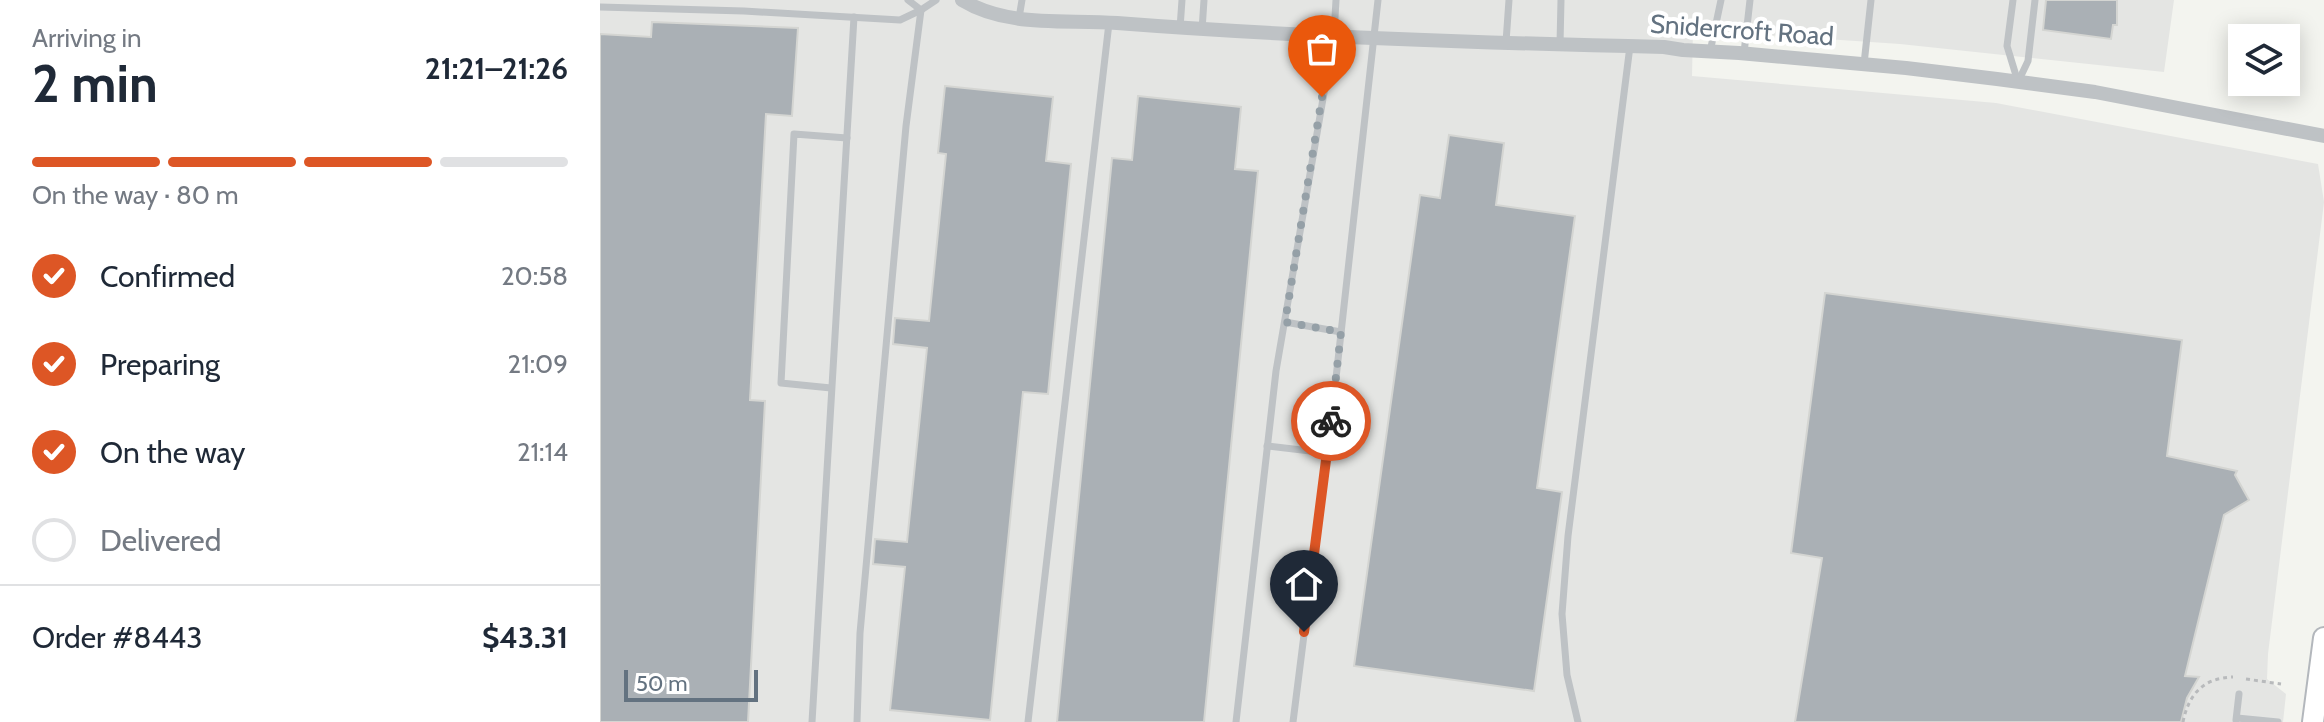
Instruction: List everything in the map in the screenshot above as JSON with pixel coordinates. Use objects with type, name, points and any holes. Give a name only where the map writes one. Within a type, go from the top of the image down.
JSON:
[{"type":"main road","points":[[2313,722],[2324,638]]},
{"type":"street","name":"Snidercroft Road","points":[[962,0],[991,12],[1032,21],[1630,46],[1864,64],[2095,92],[2324,136]]},
{"type":"lane","points":[[908,0],[921,10]]},
{"type":"lane","points":[[600,7],[900,20],[936,0]]},
{"type":"lane","points":[[1019,18],[1022,0]]},
{"type":"lane","points":[[1180,28],[1182,0]]},
{"type":"lane","points":[[1202,30],[1204,0]]},
{"type":"lane","points":[[1237,722],[1267,446],[1334,35],[1336,0]]},
{"type":"lane","points":[[1293,722],[1378,0]]},
{"type":"lane","points":[[1506,42],[1509,0]]},
{"type":"lane","points":[[1560,44],[1561,0]]},
{"type":"lane","points":[[1707,0],[1720,1],[1710,52]]},
{"type":"lane","points":[[1744,53],[1750,0]]},
{"type":"lane","points":[[1864,64],[1871,0]]},
{"type":"lane","points":[[2013,0],[2007,46],[2018,82]]},
{"type":"lane","points":[[2018,82],[2028,61],[2035,0]]},
{"type":"lane","points":[[857,722],[860,633],[906,126],[921,10]]},
{"type":"lane","points":[[812,722],[854,17]]},
{"type":"lane","points":[[1028,722],[1109,23]]},
{"type":"lane","points":[[1578,722],[1567,675],[1562,614],[1568,536],[1630,46]]},
{"type":"lane","points":[[831,388],[781,383],[794,134],[847,138]]},
{"type":"lane","points":[[1285,322],[1341,332]]},
{"type":"lane","points":[[1267,446],[1327,453]]},
{"type":"lane","points":[[2239,694],[2236,720],[2278,722]]},
{"type":"path","points":[[2183,722],[2191,698],[2200,686],[2218,678],[2233,677]]},
{"type":"path","points":[[2246,679],[2281,684]]},
{"type":"shaded area","points":[[600,0],[2174,0],[2164,72],[1900,44],[1693,30],[1692,76],[1996,103],[2318,164],[2324,202],[2268,654],[2267,679],[2286,694],[2283,722],[600,722]]},
{"type":"building","points":[[2046,0],[2117,0],[2117,25],[2113,25],[2111,39],[2043,30]]},
{"type":"building","points":[[652,22],[798,28],[792,116],[766,114],[750,400],[765,401],[748,722],[600,722],[600,34],[651,37]]},
{"type":"building","points":[[945,86],[1053,97],[1046,161],[1071,164],[1048,394],[1023,392],[990,720],[890,710],[905,567],[873,564],[875,539],[907,542],[927,348],[893,344],[895,318],[929,321],[946,154],[938,153]]},
{"type":"building","points":[[1138,96],[1241,107],[1235,169],[1258,171],[1204,722],[1057,722],[1112,158],[1132,160]]},
{"type":"building","points":[[1449,135],[1504,143],[1496,205],[1575,216],[1537,488],[1562,492],[1534,691],[1354,666],[1420,195],[1440,198]]},
{"type":"building","points":[[1825,293],[2182,340],[2167,456],[2237,471],[2235,475],[2249,500],[2224,515],[2185,676],[2199,677],[2187,698],[2181,722],[1795,722],[1822,558],[1791,553]]},
{"type":"way so far","points":[[1322,97],[1285,322],[1341,332],[1331,421]]},
{"type":"route","points":[[1304,632],[1331,421]]}]
